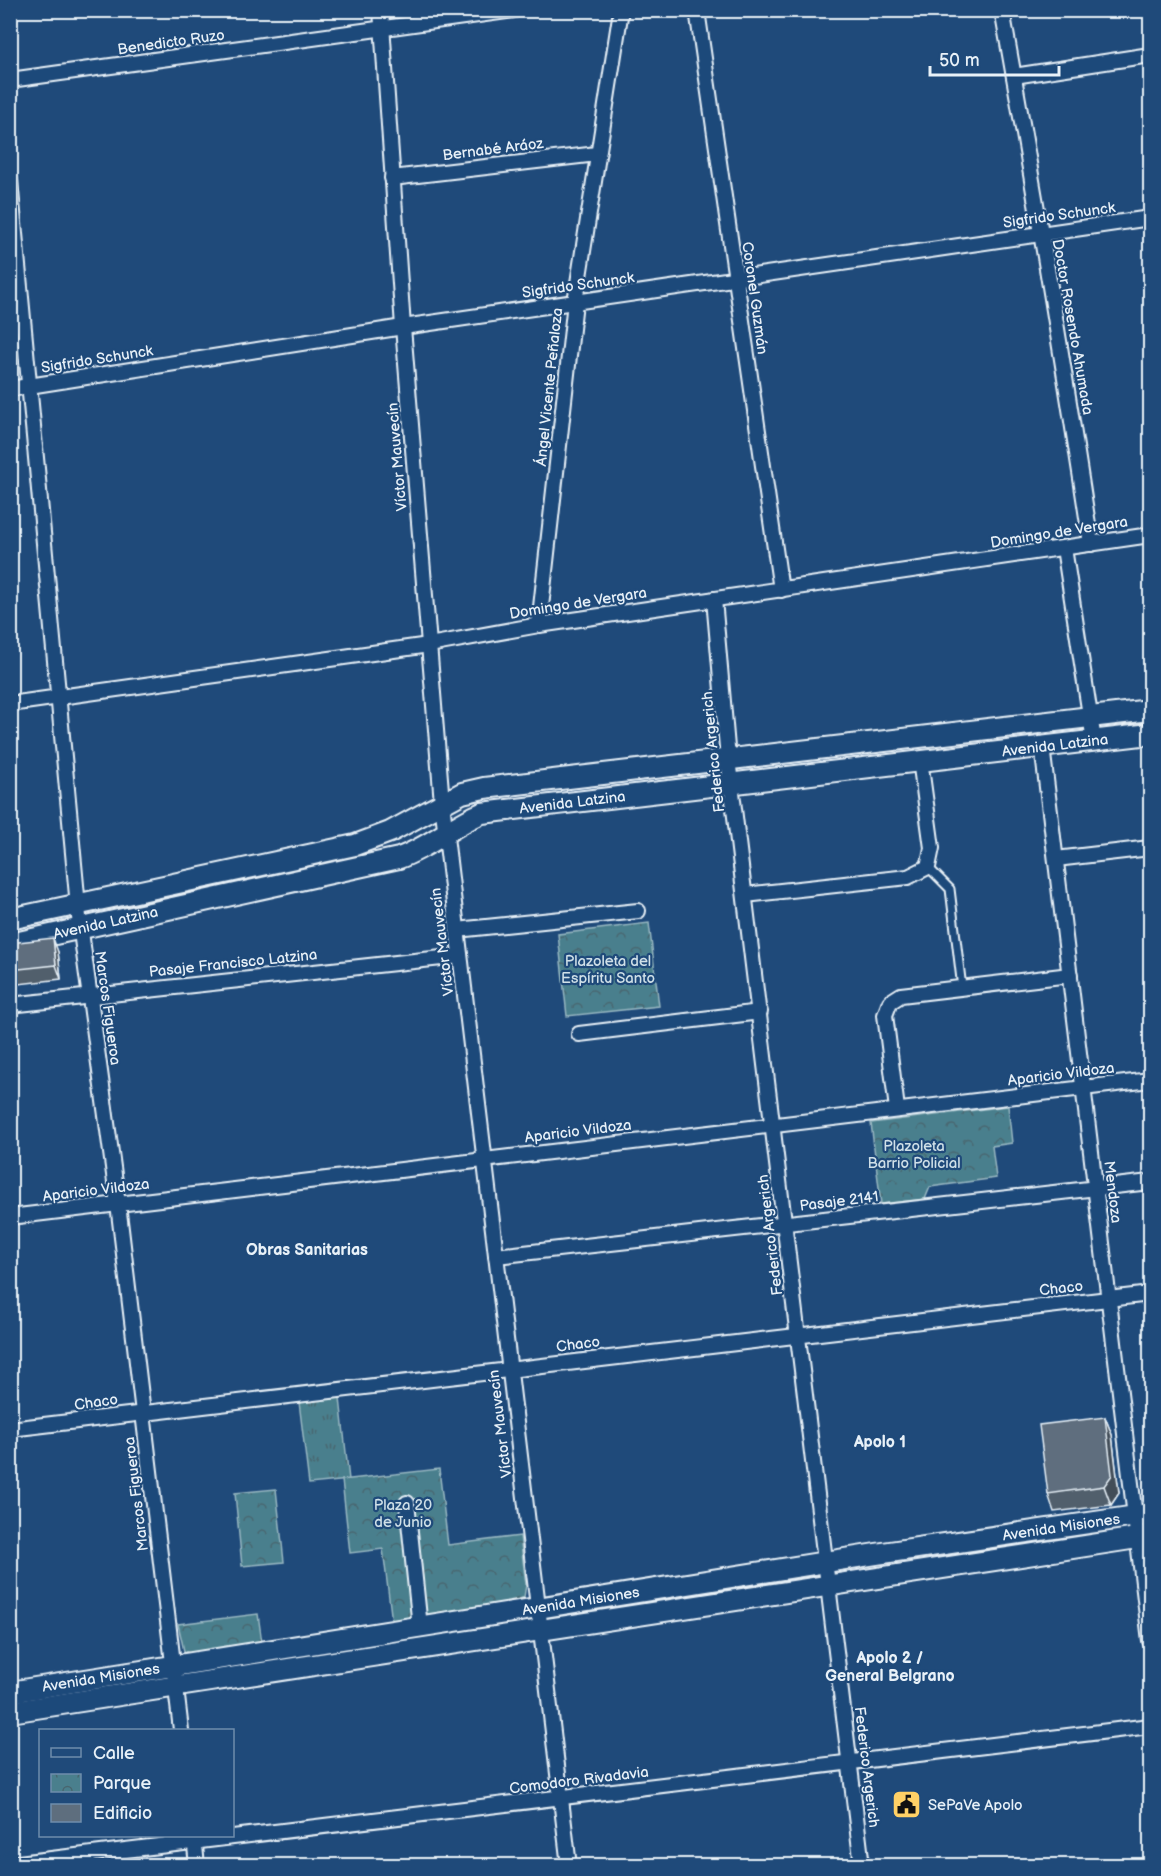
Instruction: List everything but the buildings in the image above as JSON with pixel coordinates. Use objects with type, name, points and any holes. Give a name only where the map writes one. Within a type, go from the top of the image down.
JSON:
[{"type":"street","name":"Víctor Mauvecín","points":[[381,10],[403,327],[442,802],[569,1866]]},
{"type":"street","name":"Benedicto Ruzo","points":[[10,80],[383,31],[514,10]]},
{"type":"street","name":"Ángel Vicente Peñaloza","points":[[539,625],[575,302],[621,10]]},
{"type":"street","name":"Coronel Guzmán","points":[[697,10],[781,590]]},
{"type":"street","name":"Doctor Rosendo Ahumada","points":[[1002,10],[1040,234],[1051,282],[1091,544]]},
{"type":"street","points":[[1014,76],[1150,55]]},
{"type":"street","name":"Bernabé Aráoz","points":[[392,178],[597,154]]},
{"type":"street","name":"Marcos Figueroa","points":[[10,180],[78,904],[118,1204],[181,1729]]},
{"type":"street","name":"Sigfrido Schunck","points":[[10,389],[403,327],[1150,218]]},
{"type":"street","name":"Domingo de Vergara","points":[[10,704],[429,645],[539,625],[1150,535]]},
{"type":"street","points":[[1064,548],[1094,741]]},
{"type":"street","name":"Federico Argerich","points":[[714,599],[728,759],[862,1866]]},
{"type":"street","name":"Avenida Latzina","points":[[10,919],[355,844],[390,832],[462,793],[484,788],[1150,710]]},
{"type":"street","name":"Avenida Latzina","points":[[10,944],[399,858],[420,851],[446,835],[460,822],[482,813],[1150,734]]},
{"type":"street","name":"Mendoza","points":[[1042,746],[1110,1299],[1143,1515],[1150,1641]]},
{"type":"street","points":[[745,895],[908,877],[928,867],[932,848],[920,760]]},
{"type":"street","points":[[1056,859],[1150,848]]},
{"type":"street","points":[[457,930],[638,911]]},
{"type":"street","name":"Pasaje Francisco Latzina","points":[[10,1005],[460,956]]},
{"type":"street","points":[[897,1109],[885,1016],[890,1002],[901,995],[1070,975]]},
{"type":"street","points":[[579,1034],[760,1012]]},
{"type":"street","name":"Aparicio Vildoza","points":[[10,1217],[1150,1080]]},
{"type":"street","name":"Pasaje 2141","points":[[496,1256],[1150,1182]]},
{"type":"street","name":"Chaco","points":[[10,1429],[1150,1294]]},
{"type":"street","points":[[406,1503],[420,1628]]},
{"type":"street","name":"Avenida Misiones","points":[[10,1713],[174,1677],[420,1628],[825,1562],[1143,1515]]},
{"type":"street","name":"Avenida Misiones","points":[[10,1692],[174,1677],[541,1629],[1145,1537]]},
{"type":"street","name":"Comodoro Rivadavia","points":[[234,1834],[561,1799],[1150,1726]]},
{"type":"street","points":[[194,1838],[197,1866]]},
{"type":"street","name":"Comodoro Rivadavia","points":[[10,1864],[194,1838]]},
{"type":"lane","points":[[928,867],[950,889],[962,988]]},
{"type":"green space","name":"Plazoleta del Espíritu Santo","points":[[649,923],[659,1006],[567,1016],[558,934]]},
{"type":"green space","name":"Plazoleta Barrio Policial","points":[[1008,1106],[1012,1143],[992,1146],[996,1178],[930,1187],[925,1199],[881,1204],[871,1123]]},
{"type":"green space","points":[[340,1398],[349,1480],[309,1484],[299,1402]]},
{"type":"green space","name":"Plaza 20 de Junio","points":[[439,1469],[448,1545],[520,1536],[526,1585],[524,1597],[514,1602],[392,1622],[383,1549],[350,1553],[342,1480]]},
{"type":"green space","points":[[276,1489],[284,1562],[242,1566],[235,1493]]},
{"type":"green space","points":[[258,1614],[262,1643],[193,1654],[184,1651],[178,1624]]},
{"type":"place","name":"SePaVe Apolo","points":[[907,1805]]},
{"type":"district","name":"Obras Sanitarias","points":[[307,1249]]},
{"type":"district","name":"Apolo 1","points":[[880,1441]]},
{"type":"district","name":"Apolo 2 / General Belgrano","points":[[890,1666]]}]
